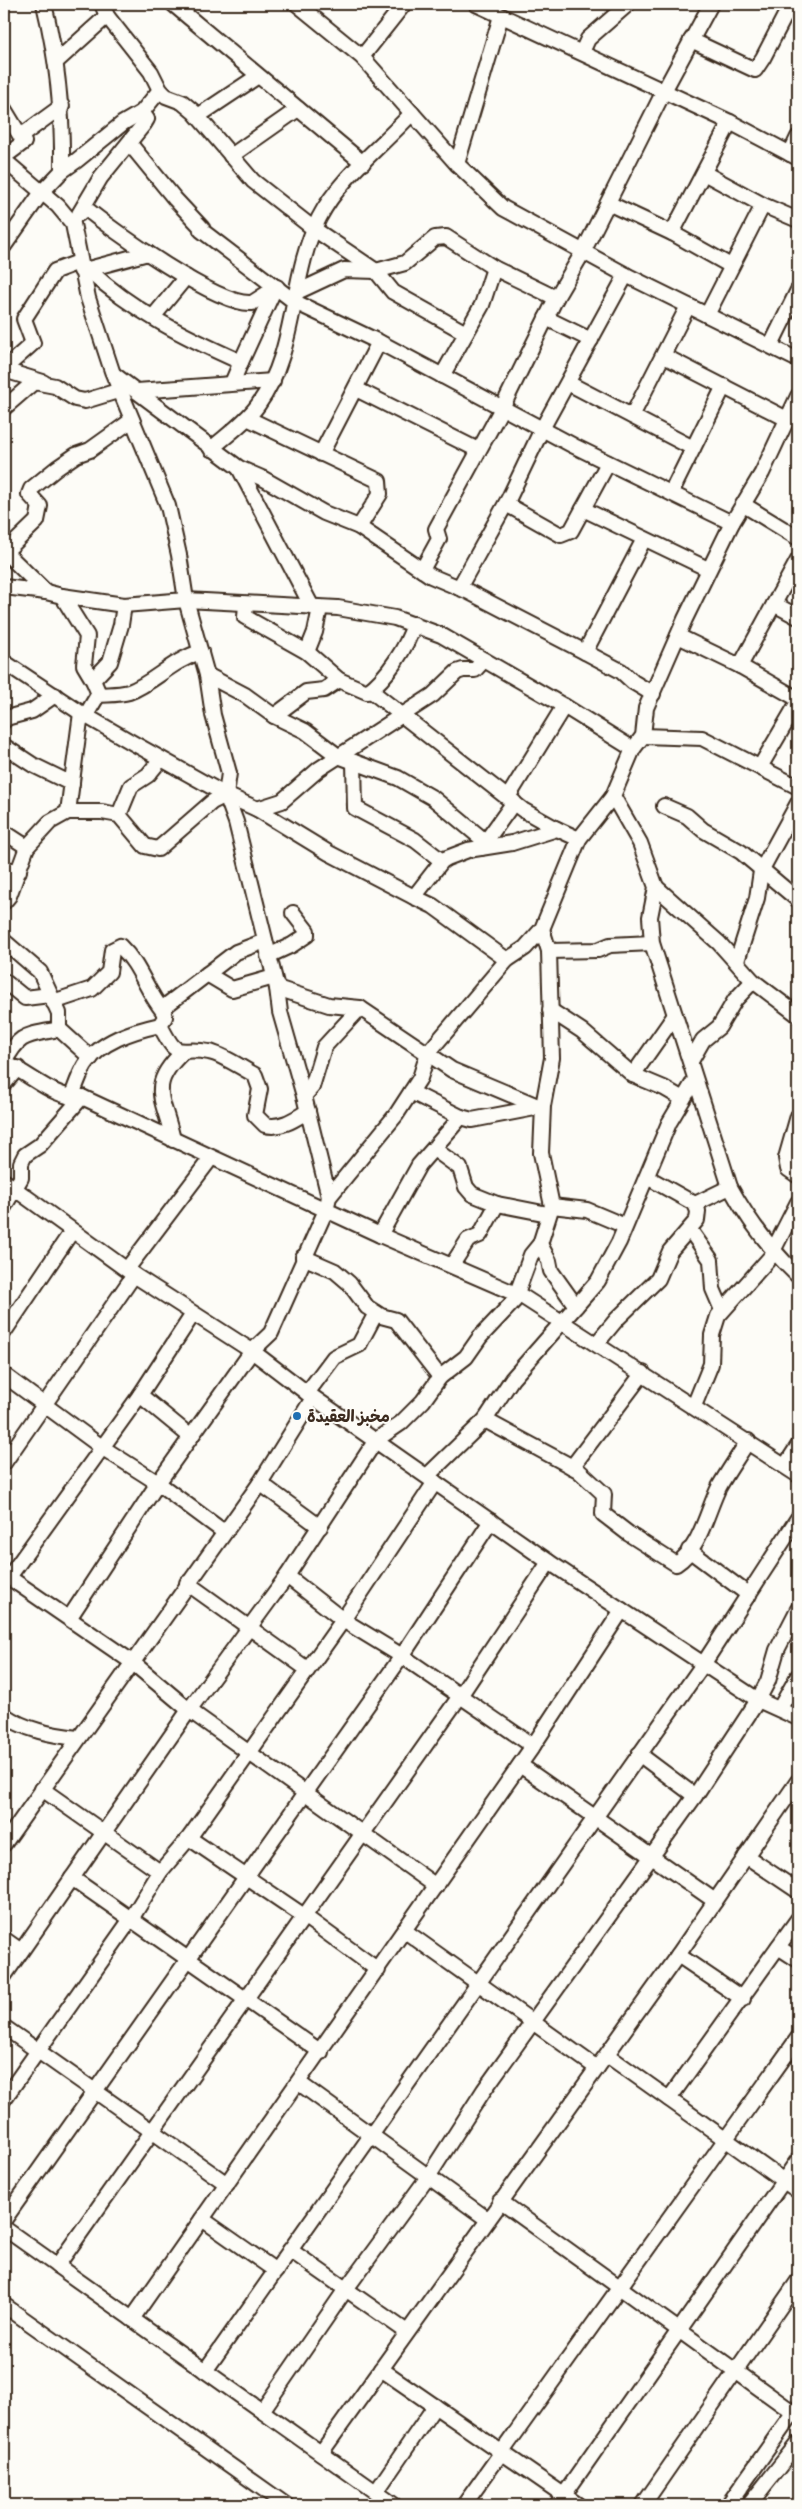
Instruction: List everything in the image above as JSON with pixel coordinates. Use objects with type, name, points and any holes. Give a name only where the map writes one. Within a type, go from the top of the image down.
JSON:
[{"type":"street","points":[[44,4],[57,61],[62,106],[62,171]]},
{"type":"street","points":[[173,4],[363,163]]},
{"type":"street","points":[[297,4],[362,57],[458,164],[503,208],[626,276],[771,345],[798,360]]},
{"type":"street","points":[[362,57],[404,4]]},
{"type":"street","points":[[476,4],[730,122],[794,156],[798,137]]},
{"type":"street","points":[[582,52],[588,39],[628,4]]},
{"type":"street","points":[[422,570],[439,539],[436,529],[502,408],[556,298],[583,252],[664,91],[711,4]]},
{"type":"street","points":[[57,61],[105,10],[151,72],[160,90],[166,96],[182,102],[198,116],[253,181],[314,229],[376,271],[393,292],[466,333]]},
{"type":"street","points":[[692,40],[755,70],[792,11]]},
{"type":"street","points":[[458,164],[501,16]]},
{"type":"street","points":[[198,116],[258,76]]},
{"type":"street","points":[[4,246],[42,192],[62,171],[123,123],[142,112],[160,90]]},
{"type":"street","points":[[21,136],[62,106]]},
{"type":"street","points":[[4,109],[24,139],[22,145],[4,158],[42,192],[73,224],[88,298],[114,375],[168,506],[179,555],[186,600],[207,675],[213,715],[229,773],[226,796],[236,822],[275,983],[280,1012],[308,1111],[328,1203]]},
{"type":"street","points":[[231,156],[298,109]]},
{"type":"street","points":[[73,224],[101,177],[130,144],[147,119],[142,112]]},
{"type":"street","points":[[211,449],[247,418],[258,405],[273,381],[281,359],[302,264],[314,229],[333,197],[412,113]]},
{"type":"street","points":[[672,233],[730,122]]},
{"type":"street","points":[[130,144],[175,199],[202,228],[201,230],[275,289],[296,297],[608,463],[732,523]]},
{"type":"street","points":[[704,173],[763,205],[798,220]]},
{"type":"street","points":[[608,203],[672,233],[731,266]]},
{"type":"street","points":[[707,314],[763,205]]},
{"type":"street","points":[[84,208],[148,253],[186,276],[232,300],[246,303],[258,300],[275,289]]},
{"type":"street","points":[[296,297],[344,270],[376,271],[405,263],[435,238],[446,237],[494,268],[556,298]]},
{"type":"street","points":[[121,390],[85,401],[75,399],[55,386],[4,369],[33,343],[24,319],[54,271],[83,268],[148,253]]},
{"type":"street","points":[[83,268],[103,284],[196,343],[241,362]]},
{"type":"street","points":[[442,376],[488,292],[494,268]]},
{"type":"street","points":[[153,317],[186,276]]},
{"type":"street","points":[[459,588],[506,504],[542,429],[626,276]]},
{"type":"street","points":[[232,382],[275,289]]},
{"type":"street","points":[[771,345],[798,290]]},
{"type":"street","points":[[632,416],[688,306]]},
{"type":"street","points":[[546,318],[591,340]]},
{"type":"street","points":[[321,454],[379,342]]},
{"type":"street","points":[[664,356],[787,419]]},
{"type":"street","points":[[114,375],[239,468],[324,513],[359,527],[422,570],[586,652],[621,671],[633,682],[653,694]]},
{"type":"street","points":[[137,391],[232,382],[273,381]]},
{"type":"street","points":[[4,408],[34,382],[55,386]]},
{"type":"street","points":[[568,383],[693,448]]},
{"type":"street","points":[[671,493],[724,386]]},
{"type":"street","points":[[356,389],[478,450]]},
{"type":"street","points":[[70,1617],[158,1483],[252,1352],[273,1328],[328,1203],[396,1115],[420,1078],[428,1053],[507,960],[525,948],[542,929],[579,839],[613,796],[633,749],[643,736],[646,708],[708,569],[732,523],[744,506],[798,396]]},
{"type":"street","points":[[247,418],[379,481],[380,494],[359,527]]},
{"type":"street","points":[[46,592],[4,552],[37,521],[40,506],[29,494],[30,488],[76,455],[90,450],[132,420]]},
{"type":"street","points":[[506,504],[561,535],[571,531],[608,463]]},
{"type":"street","points":[[239,468],[316,607],[314,632],[307,652]]},
{"type":"street","points":[[744,506],[798,538]]},
{"type":"street","points":[[583,509],[708,569]]},
{"type":"street","points":[[586,652],[644,539]]},
{"type":"street","points":[[740,666],[798,560]]},
{"type":"street","points":[[4,587],[124,604],[186,600],[316,607],[367,612],[414,624],[441,635],[564,706],[633,749]]},
{"type":"street","points":[[62,596],[87,636],[84,665],[99,694]]},
{"type":"street","points":[[93,680],[110,662],[122,625],[124,604]]},
{"type":"street","points":[[246,604],[245,617],[307,652],[339,680],[363,692],[370,690],[384,677],[389,666],[405,648],[414,624]]},
{"type":"street","points":[[774,604],[798,617]]},
{"type":"street","points":[[678,636],[740,666],[798,700],[760,767]]},
{"type":"street","points":[[99,694],[108,696],[129,692],[187,656],[201,652]]},
{"type":"street","points":[[257,809],[282,801],[338,756],[433,695],[457,672],[475,670],[484,660]]},
{"type":"street","points":[[4,662],[84,714],[161,759],[226,796],[257,809],[322,850],[414,896],[439,911],[507,960]]},
{"type":"street","points":[[207,675],[245,696],[274,716],[305,731],[338,756],[398,778],[433,798],[484,845]]},
{"type":"street","points":[[274,716],[306,692],[324,690],[339,680]]},
{"type":"street","points":[[370,690],[511,800],[557,829],[579,839]]},
{"type":"street","points":[[68,812],[84,714],[99,694]]},
{"type":"street","points":[[4,721],[6,718],[32,711],[55,695]]},
{"type":"street","points":[[484,845],[564,706]]},
{"type":"street","points":[[643,736],[702,738],[798,787]]},
{"type":"street","points":[[4,746],[33,765],[72,784]]},
{"type":"street","points":[[119,815],[131,786],[148,775],[161,759]]},
{"type":"street","points":[[354,762],[355,808],[415,840],[442,861]]},
{"type":"street","points":[[4,902],[9,896],[27,847],[50,822],[68,812],[102,812],[119,815],[145,846],[158,849],[212,802],[226,796]]},
{"type":"street","points":[[613,796],[640,843],[656,887],[737,961],[752,981],[798,1015]]},
{"type":"street","points":[[737,961],[757,898],[761,871],[798,803]]},
{"type":"street","points":[[664,806],[687,816],[703,830],[741,852],[761,871],[798,900]]},
{"type":"street","points":[[414,896],[442,861],[484,845],[512,844],[557,829]]},
{"type":"street","points":[[4,832],[27,847]]},
{"type":"street","points":[[4,869],[19,871]]},
{"type":"street","points":[[656,887],[650,918],[652,944],[691,1061],[694,1081],[730,1187],[748,1217],[774,1251],[798,1276]]},
{"type":"street","points":[[268,956],[292,945],[307,935],[293,913]]},
{"type":"street","points":[[4,1976],[189,1710],[287,1576],[376,1440],[400,1423],[423,1401],[440,1377],[466,1357],[480,1337],[510,1306],[531,1255],[540,1244],[550,1210],[541,1153],[541,1107],[552,1058],[549,951],[542,929]]},
{"type":"street","points":[[4,940],[40,972],[59,1013],[59,1029],[91,1058]]},
{"type":"street","points":[[163,1011],[168,1004],[236,952],[265,941]]},
{"type":"street","points":[[549,951],[598,950],[610,945],[652,944]]},
{"type":"street","points":[[4,981],[25,998],[52,998],[92,989],[109,972],[112,950],[120,946],[134,959],[148,993],[166,1017],[160,1025],[122,1036],[91,1058],[84,1066],[77,1098],[40,1145],[25,1155],[21,1163],[20,1178],[16,1189],[4,1207]]},
{"type":"street","points":[[207,974],[232,989],[275,983],[329,1006],[360,1008],[452,1070],[541,1107]]},
{"type":"street","points":[[691,1061],[703,1040],[719,1026],[735,1000],[752,981]]},
{"type":"street","points":[[304,1096],[312,1087],[324,1047],[360,1008]]},
{"type":"street","points":[[550,1010],[582,1031],[633,1075],[664,1088],[683,1099]]},
{"type":"street","points":[[633,1075],[675,1015]]},
{"type":"street","points":[[160,1025],[168,1042],[182,1053],[211,1052],[255,1075],[260,1089],[255,1115],[265,1125],[278,1125],[294,1120],[308,1111]]},
{"type":"street","points":[[59,1029],[20,1038],[14,1044],[4,1063],[18,1068],[42,1084],[211,1158],[328,1203],[380,1235],[516,1294],[563,1321],[798,1475]]},
{"type":"street","points":[[173,1140],[168,1116],[163,1108],[160,1097],[164,1072],[182,1053]]},
{"type":"street","points":[[4,1084],[18,1068]]},
{"type":"street","points":[[4,2099],[131,1919],[160,1872],[189,1838],[343,1620],[431,1479],[485,1420],[512,1379],[602,1274],[619,1242],[669,1123],[694,1081]]},
{"type":"street","points":[[411,1092],[461,1117],[472,1120],[541,1107]]},
{"type":"street","points":[[798,1116],[786,1158],[788,1168],[798,1176]]},
{"type":"street","points":[[380,1235],[414,1172],[461,1117]]},
{"type":"street","points":[[434,1149],[460,1168],[468,1190],[484,1200],[497,1204],[550,1210],[587,1210],[625,1226]]},
{"type":"street","points":[[4,1463],[131,1272],[211,1158]]},
{"type":"street","points":[[597,1343],[617,1319],[652,1286],[670,1251],[690,1230],[698,1215],[694,1204],[647,1177]]},
{"type":"street","points":[[4,1181],[72,1231],[252,1352],[310,1395],[549,1562],[758,1700],[780,1708],[798,1718]]},
{"type":"street","points":[[694,1204],[730,1187]]},
{"type":"street","points":[[694,1406],[706,1380],[712,1352],[714,1327],[722,1310],[774,1251],[798,1202]]},
{"type":"street","points":[[452,1265],[468,1240],[480,1235],[497,1204]]},
{"type":"street","points":[[690,1230],[711,1260],[714,1289],[722,1310]]},
{"type":"street","points":[[4,1332],[72,1231]]},
{"type":"street","points":[[540,1244],[549,1261],[551,1271],[576,1306]]},
{"type":"street","points":[[304,1257],[335,1271],[343,1277],[363,1302],[376,1314],[396,1320],[440,1377]]},
{"type":"street","points":[[194,1314],[103,1448],[6,1576],[70,1617],[132,1662],[189,1710],[436,1886]]},
{"type":"street","points":[[6,1835],[42,1789],[260,1483],[334,1357],[359,1345],[376,1314]]},
{"type":"street","points":[[572,1467],[643,1373]]},
{"type":"street","points":[[4,1375],[45,1403],[103,1448],[158,1483],[224,1532]]},
{"type":"street","points":[[140,1395],[191,1437]]},
{"type":"street","points":[[485,1420],[572,1467],[602,1490],[605,1497],[602,1512],[629,1534],[674,1563],[678,1562],[689,1550],[725,1477],[748,1441]]},
{"type":"street","points":[[785,1466],[798,1446]]},
{"type":"street","points":[[260,1483],[320,1527]]},
{"type":"street","points":[[205,2371],[704,1663],[749,1595],[794,1536],[798,1518]]},
{"type":"street","points":[[4,2220],[402,1656],[491,1521]]},
{"type":"street","points":[[689,1550],[749,1595]]},
{"type":"street","points":[[57,2266],[460,1696],[549,1562]]},
{"type":"street","points":[[287,1576],[343,1620],[402,1656],[533,1746]]},
{"type":"street","points":[[187,1583],[307,1669]]},
{"type":"street","points":[[262,2412],[346,2289],[428,2177],[533,2022],[695,1796],[758,1700],[768,1681],[777,1650],[798,1609]]},
{"type":"street","points":[[132,2319],[520,1765],[622,1610]]},
{"type":"street","points":[[780,1708],[798,1676]]},
{"type":"street","points":[[4,1715],[12,1721],[52,1735],[77,1738]]},
{"type":"street","points":[[639,1754],[695,1796]]},
{"type":"street","points":[[520,1765],[715,1901]]},
{"type":"street","points":[[320,2453],[678,1955],[798,1781]]},
{"type":"street","points":[[42,1789],[160,1872]]},
{"type":"street","points":[[189,1838],[304,1916],[378,1970]]},
{"type":"street","points":[[746,1856],[798,1890]]},
{"type":"street","points":[[72,1878],[188,1960],[246,1998],[320,2052]]},
{"type":"street","points":[[669,2099],[743,2000],[798,1919]]},
{"type":"street","points":[[405,1931],[597,2068]]},
{"type":"street","points":[[4,1939],[21,1952]]},
{"type":"street","points":[[778,1947],[798,1960]]},
{"type":"street","points":[[678,1955],[743,2000]]},
{"type":"street","points":[[4,2027],[227,2184]]},
{"type":"street","points":[[464,2505],[798,2038]]},
{"type":"street","points":[[607,2054],[798,2191]]},
{"type":"street","points":[[299,2083],[487,2219]]},
{"type":"street","points":[[560,2500],[798,2160]]},
{"type":"street","points":[[500,2201],[795,2415],[728,2505]]},
{"type":"street","points":[[202,2219],[276,2271]]},
{"type":"street","points":[[4,2228],[394,2505]]},
{"type":"street","points":[[290,2250],[407,2332]]},
{"type":"street","points":[[643,2505],[737,2372],[798,2281]]},
{"type":"street","points":[[4,2305],[286,2505]]},
{"type":"street","points":[[381,2369],[502,2452],[560,2500],[578,2505]]},
{"type":"street","points":[[376,2492],[435,2406]]},
{"type":"street","points":[[749,2505],[798,2443]]},
{"type":"place","name":"مخبز العقيدة","points":[[297,1416]]}]
